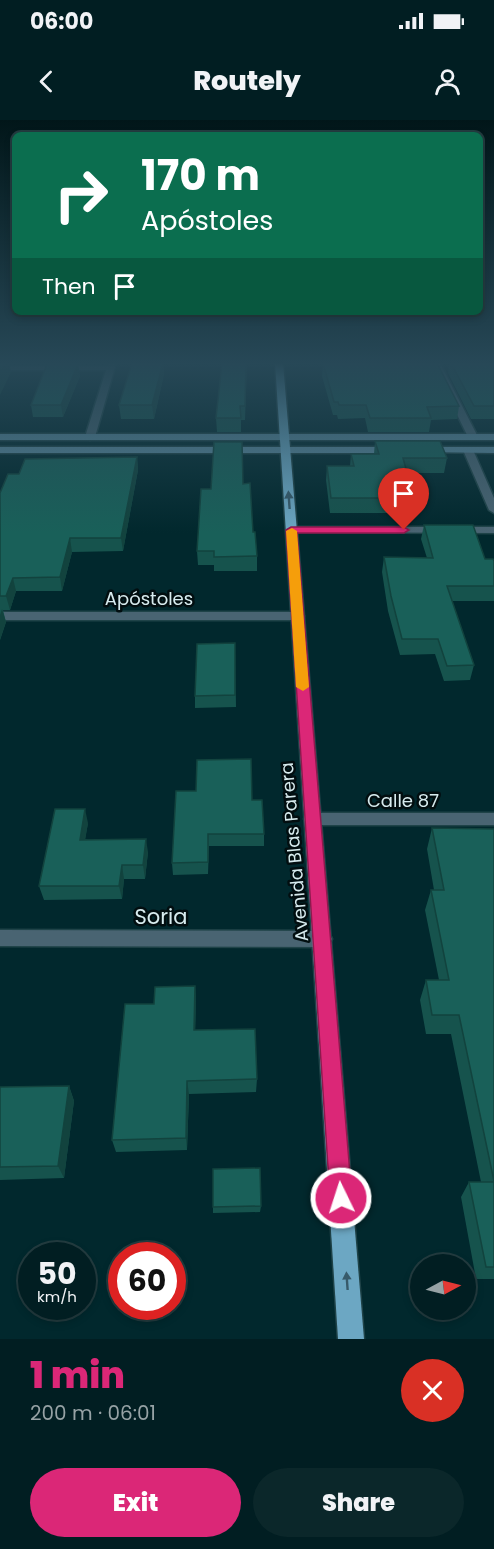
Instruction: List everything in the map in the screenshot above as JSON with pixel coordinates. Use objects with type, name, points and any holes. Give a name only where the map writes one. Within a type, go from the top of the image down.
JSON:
[{"type":"main road","name":"Avenida Blas Parera","points":[[283,420],[351,1339]]},
{"type":"main road","points":[[0,437],[90,437],[285,443],[400,450]]},
{"type":"main road","points":[[0,450],[494,437]]},
{"type":"main road","points":[[411,450],[494,450]]},
{"type":"street","points":[[90,437],[95,420]]},
{"type":"street","points":[[465,420],[473,437]]},
{"type":"street","points":[[468,450],[494,510]]},
{"type":"street","points":[[291,530],[494,530]]},
{"type":"street","name":"Apóstoles","points":[[0,616],[298,616]]},
{"type":"street","name":"Calle 87","points":[[312,819],[494,819]]},
{"type":"street","name":"Soria","points":[[0,938],[322,939]]},
{"type":"building","points":[[375,441],[440,441],[447,458],[403,458],[414,498],[331,498],[327,466],[354,466],[351,454],[379,454]]},
{"type":"building","points":[[214,442],[242,442],[243,484],[250,483],[257,556],[214,557],[214,551],[197,551],[201,489],[211,489]]},
{"type":"building","points":[[137,457],[121,538],[70,538],[60,577],[13,578],[6,596],[0,596],[0,493],[8,474],[19,474],[25,459]]},
{"type":"building","points":[[424,525],[473,525],[485,559],[494,561],[494,586],[447,586],[474,665],[447,666],[438,639],[402,639],[384,557],[433,558]]},
{"type":"building","points":[[235,643],[235,695],[195,696],[197,644]]},
{"type":"building","points":[[251,759],[252,800],[262,800],[264,834],[208,834],[208,862],[172,863],[176,791],[196,791],[197,760]]},
{"type":"building","points":[[55,809],[85,809],[80,840],[146,839],[143,865],[122,865],[119,886],[39,886]]},
{"type":"building","points":[[432,828],[494,829],[494,1181],[459,1015],[432,1015],[426,980],[449,980],[431,890],[444,890]]},
{"type":"building","points":[[195,986],[194,1030],[255,1029],[257,1079],[187,1081],[186,1138],[112,1140],[125,1004],[154,1004],[155,987]]},
{"type":"building","points":[[69,1086],[58,1166],[0,1167],[0,1087]]},
{"type":"building","points":[[260,1168],[261,1206],[213,1207],[213,1169]]},
{"type":"building","points":[[469,1182],[494,1182],[494,1267],[486,1267]]},
{"type":"slow traffic","points":[[292,531],[303,687]]},
{"type":"route","points":[[341,1198],[291,530],[404,530]]}]
